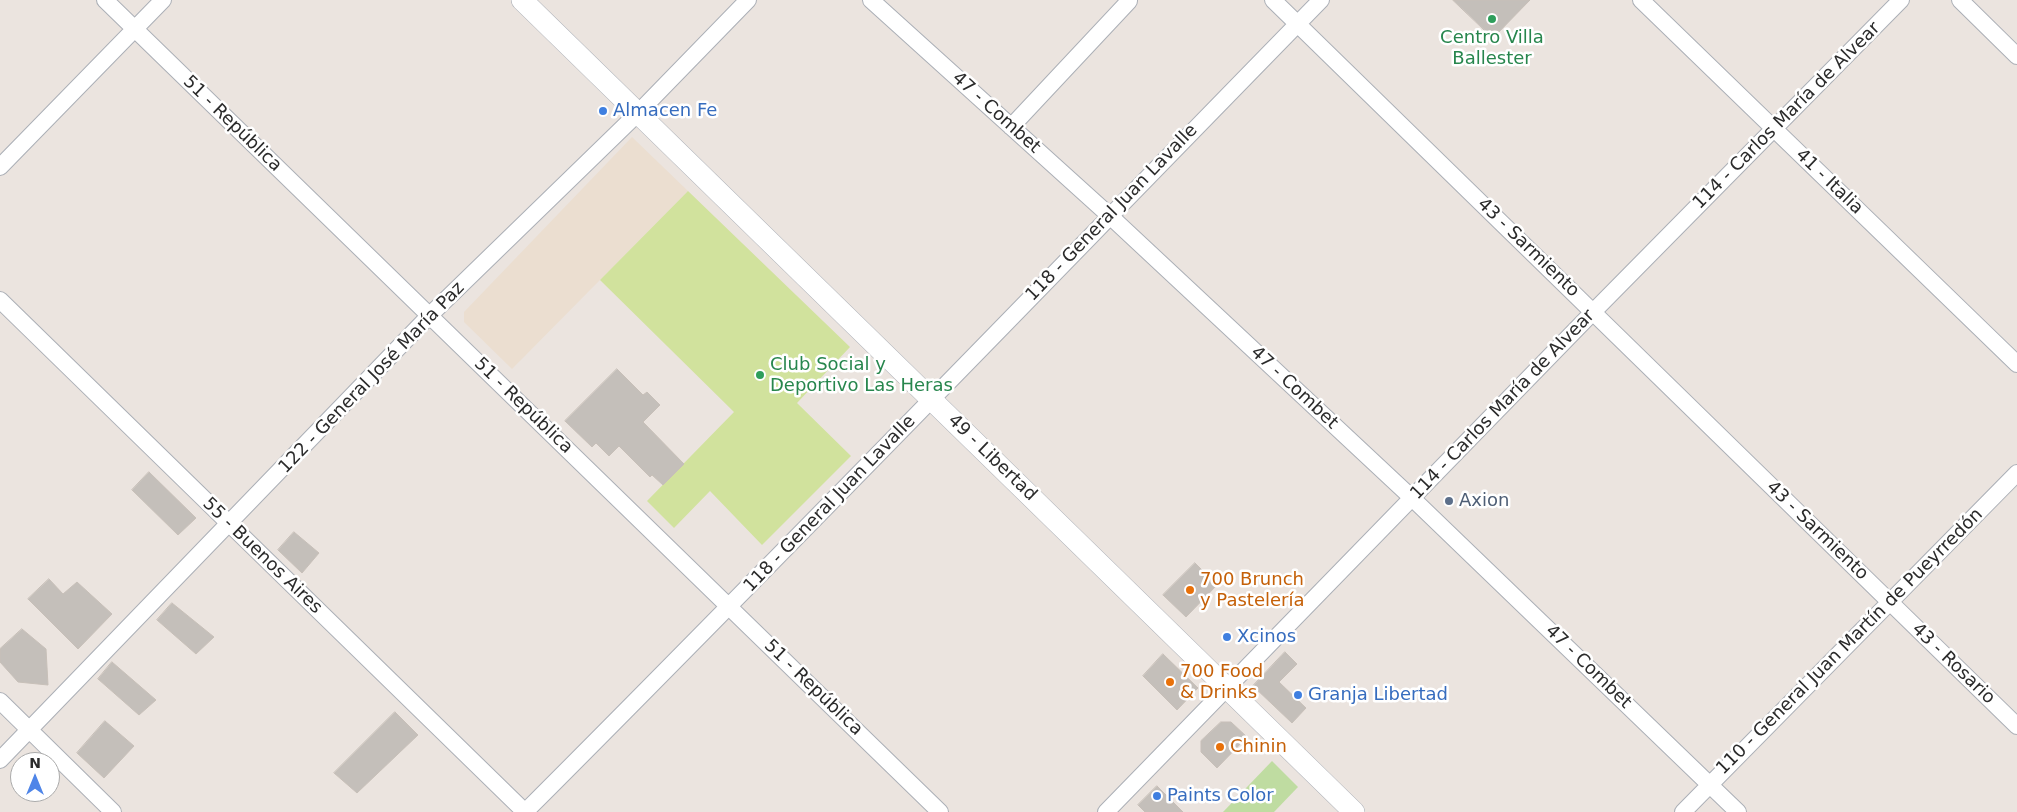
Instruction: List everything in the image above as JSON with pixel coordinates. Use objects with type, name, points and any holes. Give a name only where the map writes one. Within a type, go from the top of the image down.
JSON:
[{"type":"street","name":"51 - República","points":[[105,0],[940,812]]},
{"type":"street","points":[[0,166],[163,0]]},
{"type":"street","name":"49 - Libertad","points":[[522,0],[1354,812]]},
{"type":"street","name":"122 - General José María Paz","points":[[0,760],[430,316],[638,113],[748,0]]},
{"type":"street","name":"47 - Combet","points":[[871,0],[1110,216],[1412,498],[1738,812]]},
{"type":"street","name":"43 - Sarmiento","points":[[1273,0],[1889,601]]},
{"type":"street","name":"118 - General Juan Lavalle","points":[[525,812],[730,607],[1321,0]]},
{"type":"street","name":"41 - Italia","points":[[1641,0],[2017,364]]},
{"type":"street","name":"114 - Carlos María de Alvear","points":[[1106,812],[1593,312],[1901,0]]},
{"type":"street","points":[[1960,0],[2017,56]]},
{"type":"street","points":[[1011,127],[1128,1]]},
{"type":"street","name":"55 - Buenos Aires","points":[[0,300],[525,812]]},
{"type":"street","name":"110 - General Juan Martín de Pueyrredón","points":[[1683,812],[2017,473]]},
{"type":"street","name":"43 - Rosario","points":[[1889,601],[2017,726]]},
{"type":"street","points":[[0,701],[114,812]]},
{"type":"shaded area","points":[[632,137],[688,191],[512,369],[464,322],[464,312]]},
{"type":"green space","name":"Club Social y Deportivo Las Heras","points":[[688,191],[850,347],[797,403],[851,456],[762,545],[710,491],[674,528],[647,501],[734,412],[600,280]]},
{"type":"green space","points":[[1272,761],[1298,787],[1274,812],[1223,812]]},
{"type":"building","name":"Centro Villa Ballester","points":[[1453,0],[1530,0],[1493,38]]},
{"type":"building","points":[[617,369],[643,395],[647,392],[660,405],[643,422],[684,464],[663,485],[652,475],[650,477],[619,446],[609,456],[596,443],[592,447],[565,421]]},
{"type":"building","points":[[149,472],[196,518],[178,535],[132,490]]},
{"type":"building","points":[[294,532],[319,553],[302,573],[278,550]]},
{"type":"building","name":"700 Brunch y Pastelería","points":[[1195,563],[1217,585],[1186,617],[1163,595]]},
{"type":"building","points":[[49,579],[63,594],[77,582],[112,614],[78,649],[28,599]]},
{"type":"building","points":[[172,603],[214,637],[196,654],[157,620]]},
{"type":"building","points":[[22,629],[46,649],[48,685],[18,682],[0,662],[0,649]]},
{"type":"building","points":[[1285,652],[1297,664],[1279,682],[1306,708],[1292,723],[1253,686]]},
{"type":"building","name":"700 Food & Drinks","points":[[1163,654],[1198,688],[1177,710],[1143,676]]},
{"type":"building","points":[[112,662],[156,700],[139,715],[98,679]]},
{"type":"building","points":[[395,712],[418,735],[357,793],[334,773]]},
{"type":"building","points":[[105,721],[134,746],[104,778],[77,753]]},
{"type":"building","name":"Chinin","points":[[1221,722],[1231,722],[1247,737],[1217,768],[1201,752],[1201,741]]},
{"type":"building","name":"Paints Color","points":[[1157,786],[1183,812],[1145,812],[1138,805]]},
{"type":"place","name":"Centro Villa Ballester","points":[[1492,19]]},
{"type":"place","name":"Almacen Fe","points":[[603,111]]},
{"type":"place","name":"Club Social y Deportivo Las Heras","points":[[760,375]]},
{"type":"place","name":"Axion","points":[[1449,501]]},
{"type":"place","name":"700 Brunch y Pastelería","points":[[1190,590]]},
{"type":"place","name":"Xcinos","points":[[1227,637]]},
{"type":"place","name":"700 Food & Drinks","points":[[1170,682]]},
{"type":"place","name":"Granja Libertad","points":[[1298,695]]},
{"type":"place","name":"Chinin","points":[[1220,747]]},
{"type":"place","name":"Paints Color","points":[[1157,796]]}]
